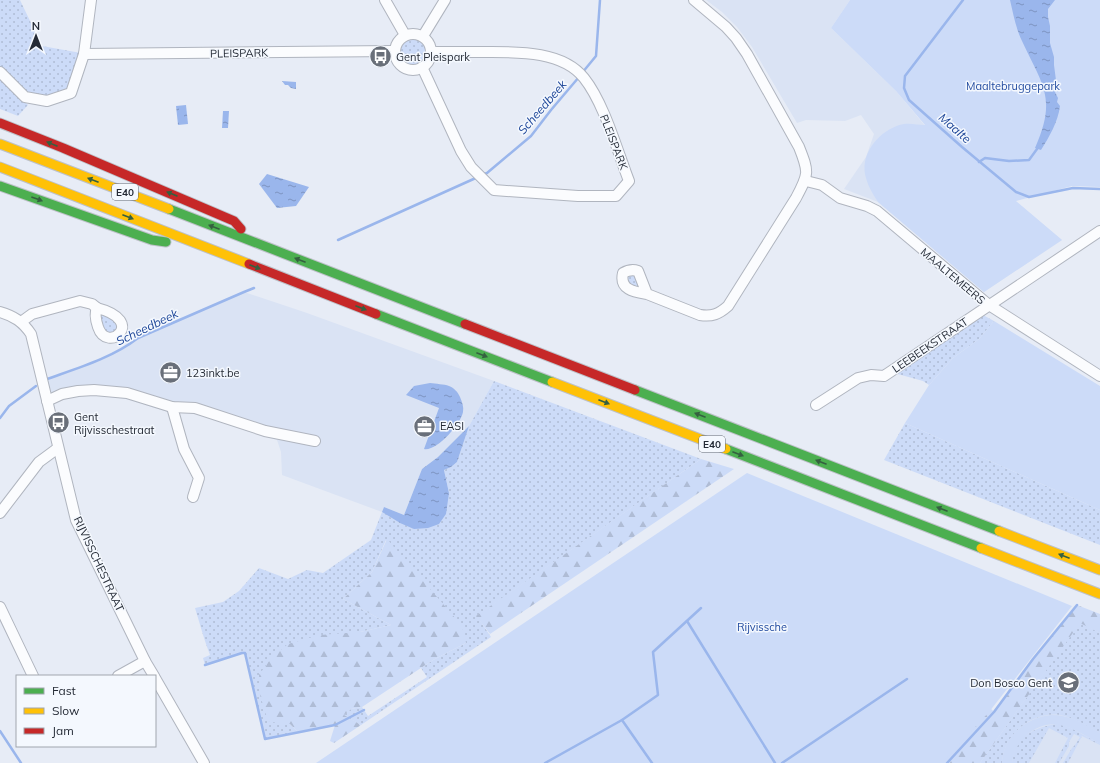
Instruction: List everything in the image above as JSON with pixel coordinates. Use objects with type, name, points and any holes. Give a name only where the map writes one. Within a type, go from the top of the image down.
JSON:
[{"type":"highway","points":[[0,123],[64,148],[234,221],[250,241]]},
{"type":"highway","name":"E40","points":[[0,144],[1100,570]]},
{"type":"highway","name":"E40","points":[[0,167],[1100,594]]},
{"type":"highway","points":[[0,186],[152,240],[206,248]]},
{"type":"street","points":[[0,72],[25,97],[47,101],[71,93],[84,54],[91,0]]},
{"type":"street","points":[[385,0],[405,35]]},
{"type":"street","points":[[423,36],[444,0]]},
{"type":"street","points":[[647,294],[700,315],[715,315],[722,312],[728,306],[806,181],[807,173],[805,161],[799,147],[747,54],[726,27],[694,0]]},
{"type":"street","points":[[414,33],[423,36],[429,43],[431,52],[429,61],[422,67],[413,70],[403,67],[396,60],[394,51],[398,41],[405,35],[414,33]]},
{"type":"street","name":"PLEISPARK","points":[[84,54],[394,51]]},
{"type":"street","name":"PLEISPARK","points":[[422,67],[461,151],[471,167],[494,190],[578,196],[616,196],[629,181],[601,107],[580,73],[567,64],[544,56],[519,52],[431,52]]},
{"type":"street","name":"MAALTEMEERS","points":[[806,181],[822,185],[840,198],[867,206],[877,211],[988,306],[1100,376]]},
{"type":"street","name":"LEEBEEKSTRAAT","points":[[816,405],[858,378],[871,375],[884,376],[1100,231]]},
{"type":"street","points":[[0,312],[14,317],[21,322],[32,314],[80,301],[92,304],[97,308]]},
{"type":"street","name":"RIJVISSCHESTRAAT","points":[[21,322],[31,334],[76,520],[145,661],[154,675]]},
{"type":"street","points":[[47,401],[62,394],[94,390],[127,393],[172,407],[195,408],[265,431],[315,441]]},
{"type":"street","points":[[172,407],[184,449],[199,478],[193,497]]},
{"type":"street","points":[[0,513],[39,462],[58,448]]},
{"type":"street","points":[[0,607],[33,675]]},
{"type":"street","points":[[120,675],[145,661]]},
{"type":"street","name":"RIJVISSCHESTRAAT","points":[[156,679],[204,763]]},
{"type":"shaded area","points":[[706,0],[850,0],[831,28],[896,91],[926,127],[1062,240],[984,292],[878,202],[844,189],[866,157],[874,134],[861,115],[845,121],[806,120],[797,123],[752,47],[737,27],[722,12]]},
{"type":"shaded area","points":[[244,292],[307,313],[494,381],[469,426],[438,457],[422,469],[404,515],[384,507],[382,512],[282,475],[281,452],[277,440],[194,413],[171,413],[126,399],[94,395],[78,396],[54,402],[47,379],[89,364],[127,347],[138,338]]},
{"type":"shaded area","name":"Don Bosco Gent","points":[[1080,622],[1100,633],[1100,763],[980,763]]},
{"type":"green space","points":[[0,0],[20,0],[42,46],[81,53],[69,89],[48,97],[25,94],[0,69]]},
{"type":"green space","name":"Maaltebruggepark","points":[[850,0],[1100,0],[1100,187],[1072,186],[1016,201],[1062,240],[984,292],[878,202],[870,188],[865,174],[865,165],[866,157],[875,142],[888,130],[896,126],[904,124],[925,125],[896,91],[831,28]]},
{"type":"green space","points":[[413,38],[423,42],[427,52],[423,62],[413,66],[403,62],[399,52],[403,42]]},
{"type":"green space","points":[[0,78],[28,105],[18,116],[0,109]]},
{"type":"green space","points":[[627,274],[636,275],[641,290],[624,281]]},
{"type":"green space","points":[[98,314],[116,320],[118,331],[105,334]]},
{"type":"green space","points":[[983,315],[994,321],[979,339],[953,358],[929,385],[923,381],[894,373]]},
{"type":"green space","points":[[994,321],[1100,386],[1100,510],[905,423],[929,385],[953,358],[979,339]]},
{"type":"green space","points":[[494,381],[701,459],[477,616],[491,637],[361,725],[343,715],[351,709],[362,707],[368,716],[427,677],[421,668],[466,643],[386,540],[372,572],[343,599],[391,625],[360,632],[282,724],[290,724],[298,732],[265,739],[245,654],[242,653],[205,665],[203,658],[210,655],[195,608],[223,602],[239,591],[259,568],[288,579],[307,570],[323,573],[371,540],[382,512],[400,523],[449,493],[444,470],[457,462],[469,426]]},
{"type":"green space","points":[[905,423],[1100,510],[1100,545],[884,460]]},
{"type":"green space","points":[[701,459],[734,469],[490,634],[476,616]]},
{"type":"green space","name":"Rijvissche","points":[[747,473],[1072,606],[989,712],[942,763],[316,763]]},
{"type":"green space","points":[[387,539],[462,626],[466,643],[433,660],[362,707],[351,709],[344,715],[361,725],[334,743],[330,741],[335,725],[298,732],[290,724],[268,721],[260,695],[259,675],[271,658],[288,644],[320,635],[360,632],[391,625],[343,599],[372,572]]},
{"type":"green space","points":[[1077,605],[1100,614],[1100,633],[1080,623],[980,763],[924,763],[974,691],[994,712],[1033,659]]},
{"type":"green space","name":"Don Bosco Gent","points":[[1080,622],[1100,633],[1100,733],[1081,722],[1065,716],[1050,715],[1039,717],[1030,721],[1013,734],[1004,753],[1002,763],[980,763]]},
{"type":"green space","points":[[1051,715],[1071,718],[1100,733],[1100,744],[1076,730],[1065,726],[1051,724],[1035,729],[1028,734],[1017,747],[1012,763],[1002,763],[1003,754],[1007,745],[1011,737],[1018,730],[1033,720]]},
{"type":"green space","points":[[1059,724],[1071,728],[1100,745],[1082,736],[1068,763],[1063,763],[1080,737],[1074,734],[1059,763],[1055,763],[1068,738],[1049,728],[1029,763],[1012,763],[1017,746],[1027,734],[1042,727]]},
{"type":"water","points":[[1010,0],[1055,0],[1048,9],[1048,17],[1050,26],[1050,43],[1054,57],[1057,88],[1055,92],[1058,98],[1057,102],[1060,106],[1055,124],[1041,150],[1035,148],[1042,131],[1045,117],[1045,93],[1018,31]]},
{"type":"water","points":[[282,81],[296,82],[296,89],[285,85]]},
{"type":"water","points":[[186,105],[188,124],[178,125],[176,106]]},
{"type":"water","points":[[223,111],[229,111],[228,128],[222,128]]},
{"type":"water","points":[[267,174],[309,187],[296,206],[277,208],[259,184]]},
{"type":"water","points":[[430,383],[447,385],[454,389],[458,393],[463,404],[463,410],[458,423],[441,442],[429,449],[424,449],[439,408],[406,395],[414,386]]},
{"type":"water","points":[[469,426],[457,462],[444,470],[449,493],[446,514],[439,524],[428,528],[414,529],[400,523],[382,512],[384,507],[404,515],[422,469],[438,457]]},
{"type":"waterway","name":"Scheedbeek","points":[[582,73],[596,56],[600,0]]},
{"type":"waterway","name":"Maalte","points":[[963,0],[905,76],[904,88],[909,100],[1016,192],[1029,197],[1073,188],[1100,189]]},
{"type":"waterway","name":"Scheedbeek","points":[[482,175],[487,173],[531,136],[579,77]]},
{"type":"waterway","points":[[979,162],[985,158],[1009,161],[1029,160],[1037,149]]},
{"type":"waterway","name":"Scheedbeek","points":[[338,240],[478,177]]},
{"type":"waterway","name":"Scheedbeek","points":[[47,379],[106,357],[138,338],[254,288]]},
{"type":"waterway","name":"Scheedbeek","points":[[0,418],[9,406],[36,386]]},
{"type":"waterway","points":[[947,763],[994,712],[1033,659],[1077,605]]},
{"type":"waterway","points":[[652,763],[622,720],[658,695],[653,652],[701,608]]},
{"type":"waterway","points":[[687,621],[775,763]]},
{"type":"waterway","points":[[205,665],[245,653],[265,739],[335,725],[364,710]]},
{"type":"waterway","points":[[782,763],[907,679]]},
{"type":"waterway","points":[[545,763],[622,720]]},
{"type":"waterway","points":[[0,731],[21,763]]},
{"type":"traffic: fast","points":[[0,186],[152,240],[166,242]]},
{"type":"traffic: fast","points":[[169,209],[465,324]]},
{"type":"traffic: fast","points":[[376,314],[552,382]]},
{"type":"traffic: fast","points":[[635,390],[999,531]]},
{"type":"traffic: fast","points":[[726,449],[981,548]]},
{"type":"traffic: slow","points":[[0,144],[169,209]]},
{"type":"traffic: slow","points":[[0,167],[249,264]]},
{"type":"traffic: slow","points":[[552,382],[726,449]]},
{"type":"traffic: slow","points":[[999,531],[1100,570]]},
{"type":"traffic: slow","points":[[981,548],[1100,594]]},
{"type":"traffic: jam","points":[[0,123],[63,148],[234,221],[241,229]]},
{"type":"traffic: jam","points":[[249,264],[376,314]]},
{"type":"traffic: jam","points":[[465,324],[635,390]]},
{"type":"place","name":"Gent Pleispark","points":[[381,57]]},
{"type":"place","name":"123inkt.be","points":[[170,373]]},
{"type":"place","name":"Gent Rijvisschestraat","points":[[58,423]]},
{"type":"place","name":"EASI","points":[[425,426]]},
{"type":"place","name":"Don Bosco Gent","points":[[1068,683]]}]
